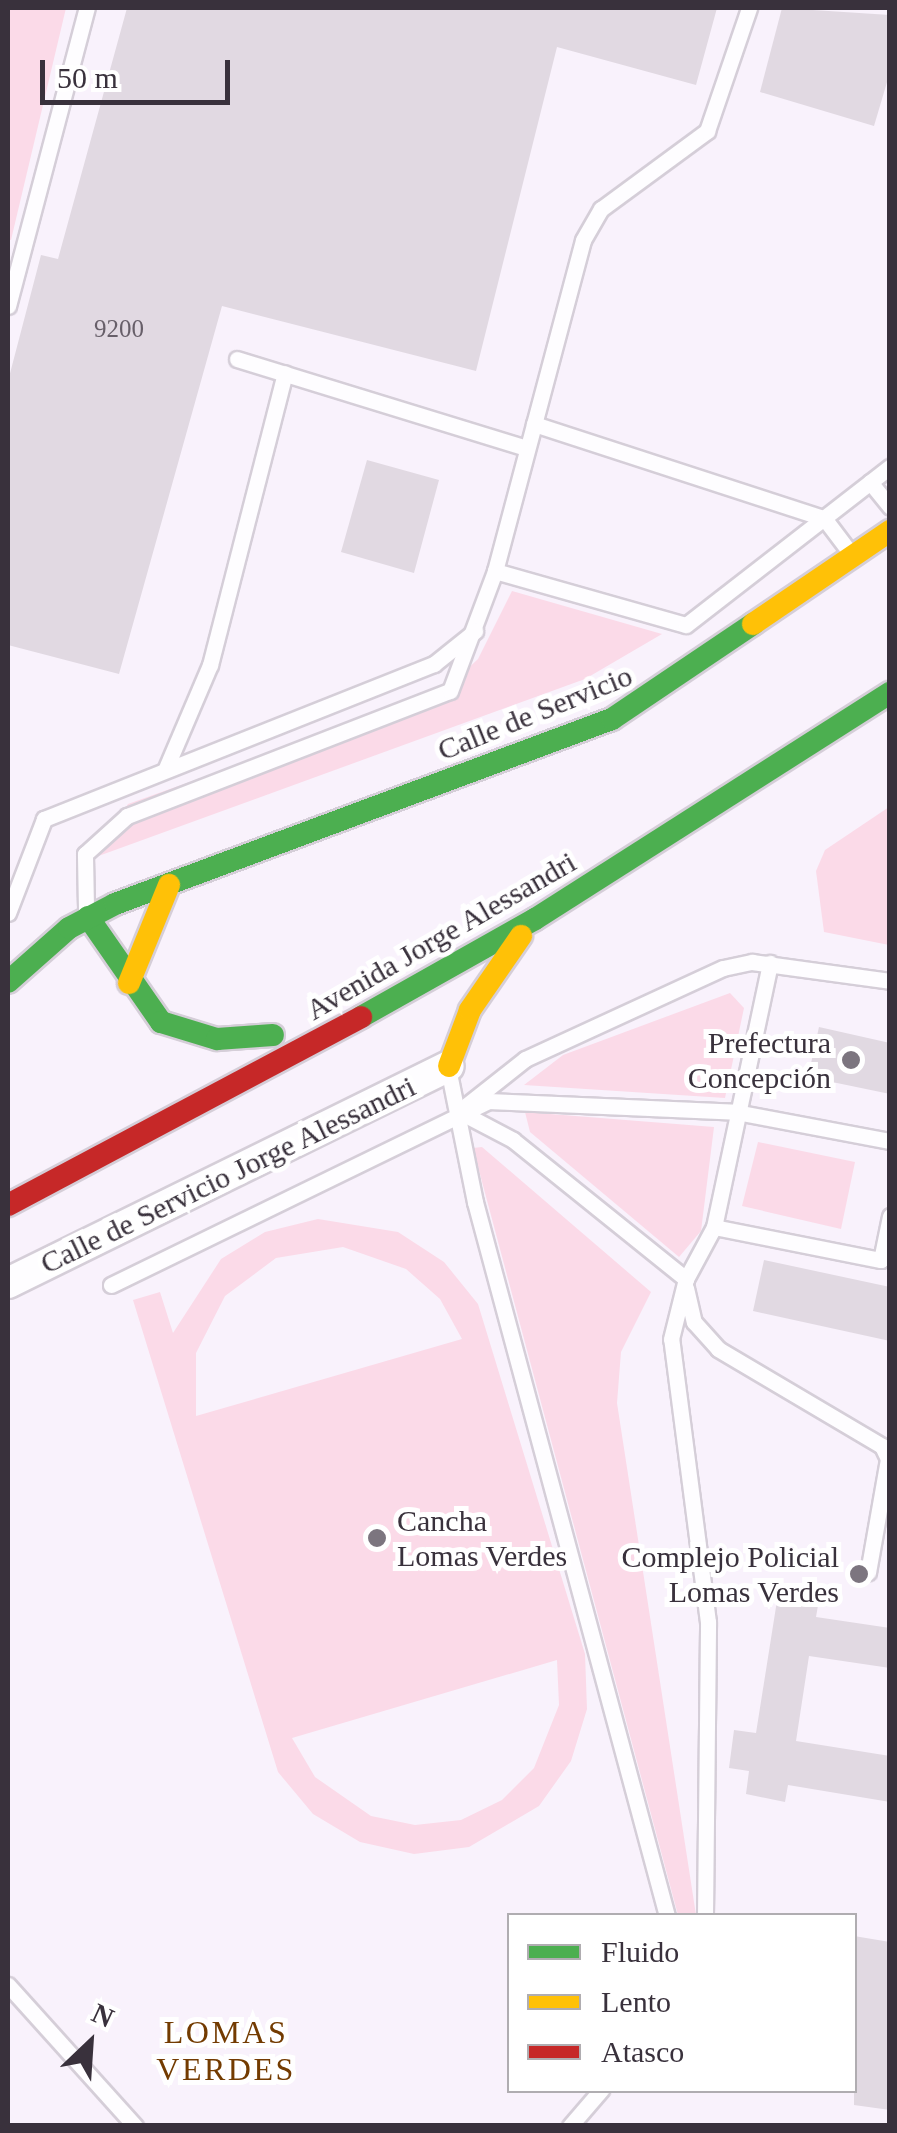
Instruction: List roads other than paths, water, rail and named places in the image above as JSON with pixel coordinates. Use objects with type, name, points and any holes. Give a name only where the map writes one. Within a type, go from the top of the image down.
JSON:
[{"type":"main road","name":"Calle de Servicio","points":[[169,885],[612,719],[786,608],[890,531]]},
{"type":"main road","name":"Avenida Jorge Alessandri","points":[[8,1205],[372,1013],[535,919],[890,693]]},
{"type":"main road","points":[[724,766],[806,714]]},
{"type":"main road","points":[[8,982],[88,916],[169,885]]},
{"type":"main road","points":[[129,982],[169,885]]},
{"type":"main road","points":[[88,916],[129,982],[176,1030],[217,1040],[273,1036]]},
{"type":"main road","points":[[449,1066],[483,988],[535,919]]},
{"type":"main road","name":"Avenida Jorge Alessandri","points":[[85,1133],[336,1000]]},
{"type":"main road","points":[[372,1013],[426,1025],[449,1066]]},
{"type":"street","name":"Calle de Servicio Jorge Alessandri","points":[[8,1283],[449,1066]]},
{"type":"lane","points":[[8,306],[87,8]]},
{"type":"lane","points":[[88,916],[80,879],[96,837],[126,816],[434,702],[459,677],[495,571],[583,240],[600,209],[707,131],[750,8]]},
{"type":"lane","points":[[237,358],[526,448]]},
{"type":"lane","points":[[166,768],[210,666],[285,374]]},
{"type":"lane","points":[[534,424],[824,518],[854,557]]},
{"type":"lane","points":[[495,571],[686,625],[890,467]]},
{"type":"lane","points":[[870,482],[890,507]]},
{"type":"lane","points":[[755,569],[786,608]]},
{"type":"lane","points":[[8,912],[44,819],[434,664],[474,630]]},
{"type":"lane","points":[[111,1286],[460,1112],[566,1038],[692,977],[770,963],[890,981]]},
{"type":"lane","points":[[705,1913],[708,1622],[671,1338],[686,1279],[714,1226],[770,963]]},
{"type":"lane","points":[[449,1066],[480,1221],[667,1913]]},
{"type":"lane","points":[[460,1112],[516,1098],[736,1112],[890,1141]]},
{"type":"lane","points":[[460,1112],[513,1140],[686,1279],[694,1322],[718,1349],[882,1446],[888,1459],[868,1572]]},
{"type":"lane","points":[[714,1226],[881,1260],[890,1216]]},
{"type":"lane","points":[[8,1985],[135,2126]]},
{"type":"lane","points":[[570,2126],[598,2093]]},
{"type":"place","name":"Prefectura Concepción","points":[[851,1060]]},
{"type":"place","name":"Cancha Lomas Verdes","points":[[377,1538]]},
{"type":"place","name":"Complejo Policial Lomas Verdes","points":[[859,1574]]},
{"type":"district","name":"LOMAS VERDES","points":[[226,2052]]}]
